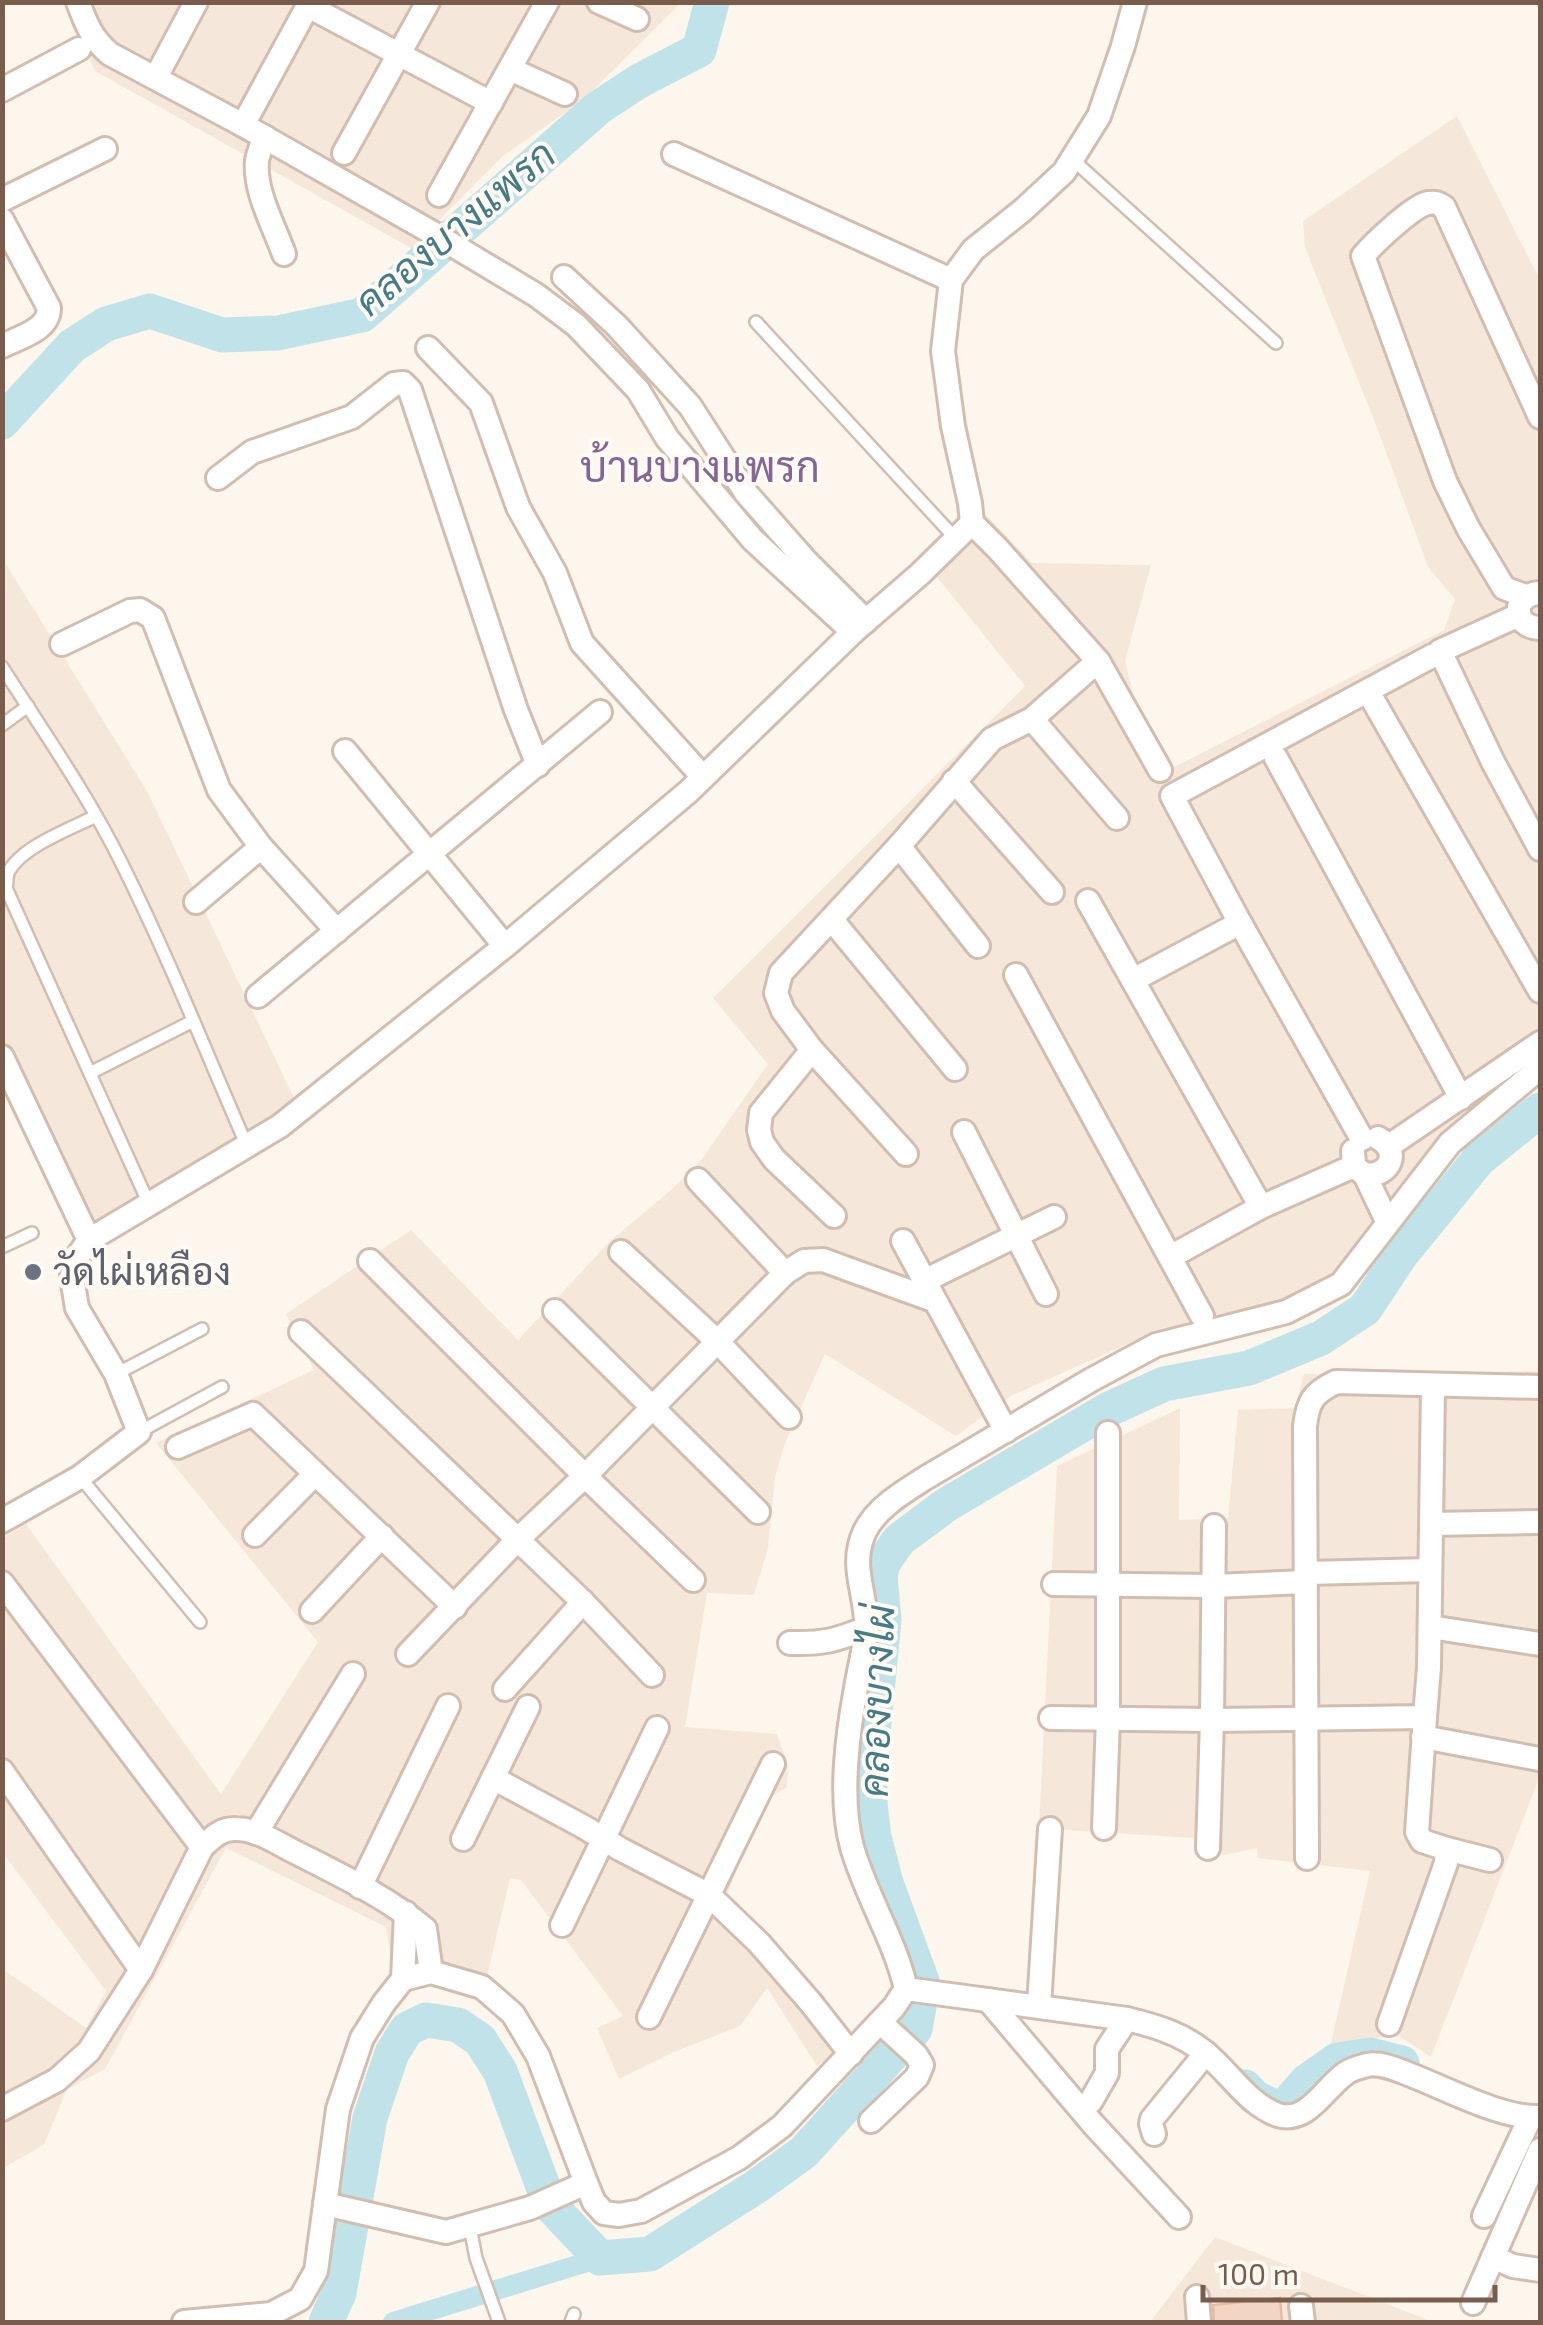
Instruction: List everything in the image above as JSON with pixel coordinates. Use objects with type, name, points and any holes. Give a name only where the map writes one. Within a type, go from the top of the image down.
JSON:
[{"type":"street","points":[[78,2],[89,32],[110,54],[431,232],[536,294],[576,325],[638,390],[667,438],[754,540],[860,627]]},
{"type":"street","points":[[156,77],[196,2]]},
{"type":"street","points":[[344,153],[428,2]]},
{"type":"street","points":[[439,194],[547,2]]},
{"type":"street","points":[[599,2],[637,20]]},
{"type":"street","points":[[4,1518],[80,1476],[139,1432],[116,1374],[78,1308],[73,1263],[88,1240],[280,1126],[505,946],[703,777],[964,531],[970,503],[952,426],[943,351],[951,280],[972,250],[1064,172],[1099,116],[1135,2]]},
{"type":"street","points":[[243,125],[304,5],[491,102]]},
{"type":"street","points":[[2,90],[80,49]]},
{"type":"street","points":[[510,68],[565,94]]},
{"type":"street","points":[[265,137],[258,160],[258,178],[284,254]]},
{"type":"street","points":[[2,200],[105,149]]},
{"type":"street","points":[[674,154],[951,280]]},
{"type":"street","points":[[1528,602],[1504,588],[1460,512],[1363,256],[1426,203],[1444,207],[1540,416]]},
{"type":"street","points":[[2,220],[50,316],[44,324],[2,346]]},
{"type":"street","points":[[564,277],[690,406],[746,493],[860,627]]},
{"type":"street","points":[[428,348],[482,403],[518,507],[564,592],[582,643],[703,777]]},
{"type":"street","points":[[218,478],[252,452],[344,420],[394,384],[402,383],[410,390],[516,710],[538,765]]},
{"type":"street","points":[[964,531],[1098,661],[1160,770]]},
{"type":"street","points":[[1528,602],[1524,623],[1540,628]]},
{"type":"street","points":[[1528,602],[1440,650],[1540,849]]},
{"type":"street","points":[[62,644],[130,611],[140,610],[153,618],[228,806],[337,931]]},
{"type":"street","points":[[1362,1139],[1172,796],[1432,656]]},
{"type":"street","points":[[906,1154],[812,1050],[783,1011],[776,992],[781,974],[992,740],[1032,719],[1098,661]]},
{"type":"street","points":[[1374,702],[1540,992]]},
{"type":"street","points":[[258,996],[600,712]]},
{"type":"street","points":[[1032,719],[1118,818]]},
{"type":"street","points":[[345,751],[505,946]]},
{"type":"street","points":[[1276,758],[1460,1098]]},
{"type":"street","points":[[954,781],[1052,892]]},
{"type":"street","points":[[899,846],[978,946]]},
{"type":"street","points":[[196,902],[261,847]]},
{"type":"street","points":[[1088,901],[1261,1207]]},
{"type":"street","points":[[832,920],[955,1068]]},
{"type":"street","points":[[1133,980],[1240,923]]},
{"type":"street","points":[[1016,975],[1202,1316]]},
{"type":"street","points":[[1170,1258],[1261,1207],[1360,1170],[1380,1174],[1387,1169],[1389,1154],[1460,1098],[1540,1044]]},
{"type":"street","points":[[812,1050],[761,1113],[759,1130],[774,1159],[834,1216]]},
{"type":"street","points":[[2,1057],[88,1240]]},
{"type":"street","points":[[913,1990],[868,1894],[851,1844],[846,1786],[866,1628],[859,1554],[864,1533],[875,1516],[906,1491],[1156,1345],[1286,1312],[1341,1284],[1450,1143],[1539,1071]]},
{"type":"street","points":[[964,1132],[1046,1294]]},
{"type":"street","points":[[1388,1222],[1352,1150],[1362,1139],[1370,1136],[1384,1140],[1408,1196]]},
{"type":"street","points":[[698,1180],[786,1274]]},
{"type":"street","points":[[408,1654],[517,1540],[786,1274],[804,1262],[822,1260],[929,1291],[1054,1217]]},
{"type":"street","points":[[903,1241],[1006,1431]]},
{"type":"street","points":[[621,1252],[718,1342],[789,1417]]},
{"type":"street","points":[[370,1260],[693,1580]]},
{"type":"street","points":[[554,1311],[758,1512]]},
{"type":"street","points":[[300,1332],[583,1602],[652,1675]]},
{"type":"street","points":[[1308,1858],[1308,1406],[1320,1390],[1336,1382],[1540,1386]]},
{"type":"street","points":[[1433,1386],[1430,1627],[1416,1832],[1422,1841],[1490,1860]]},
{"type":"street","points":[[178,1448],[254,1414],[455,1607]]},
{"type":"street","points":[[1104,1828],[1108,1434]]},
{"type":"street","points":[[255,1535],[315,1474]]},
{"type":"street","points":[[1431,1524],[1540,1522]]},
{"type":"street","points":[[1208,1848],[1214,1526]]},
{"type":"street","points":[[312,1611],[382,1536]]},
{"type":"street","points":[[1054,1584],[1214,1586],[1430,1570]]},
{"type":"street","points":[[2,1583],[202,1846]]},
{"type":"street","points":[[504,1688],[583,1602]]},
{"type":"street","points":[[1430,1627],[1540,1644]]},
{"type":"street","points":[[790,1643],[835,1641],[866,1628]]},
{"type":"street","points":[[256,1832],[353,1674]]},
{"type":"street","points":[[360,1887],[448,1706]]},
{"type":"street","points":[[463,1838],[528,1706]]},
{"type":"street","points":[[1051,1718],[1308,1719],[1424,1727],[1539,1759]]},
{"type":"street","points":[[562,1925],[658,1728]]},
{"type":"street","points":[[649,2017],[773,1764]]},
{"type":"street","points":[[2,1771],[142,1970]]},
{"type":"street","points":[[494,1778],[709,1895],[759,1943],[851,2054]]},
{"type":"street","points":[[2,2108],[57,2080],[89,2051],[142,1970],[202,1846],[220,1832],[234,1828],[256,1832],[406,1913],[425,1929],[431,1972]]},
{"type":"street","points":[[1039,2006],[1050,1830]]},
{"type":"street","points":[[1389,2024],[1442,1877],[1447,1849]]},
{"type":"street","points":[[184,2322],[270,2314],[300,2299],[316,2271],[331,2205],[338,2109],[362,2038],[403,1978],[406,1913]]},
{"type":"street","points":[[403,1978],[431,1972],[482,1987],[514,2014],[538,2056],[578,2187],[604,2213],[618,2215],[641,2210],[739,2158],[782,2126],[851,2054],[888,2030],[913,1990]]},
{"type":"street","points":[[913,1990],[1157,2026],[1182,2036],[1206,2053],[1259,2104],[1280,2116],[1310,2108],[1347,2072],[1371,2064],[1398,2070],[1514,2116],[1536,2117],[1484,2216]]},
{"type":"street","points":[[988,2000],[1179,2217]]},
{"type":"street","points":[[1091,2100],[1107,2072],[1107,2049],[1126,2019]]},
{"type":"street","points":[[871,2121],[917,2077],[922,2065],[888,2030]]},
{"type":"street","points":[[1154,2134],[1152,2119],[1206,2053]]},
{"type":"street","points":[[1473,2303],[1540,2150]]},
{"type":"street","points":[[331,2205],[446,2232],[530,2208],[578,2187]]},
{"type":"street","points":[[1493,2257],[1513,2266],[1540,2270]]},
{"type":"street","points":[[1197,2297],[1199,2322]]},
{"type":"lane","points":[[1072,159],[1276,342]]},
{"type":"lane","points":[[756,322],[964,531]]},
{"type":"lane","points":[[2,667],[96,816],[146,915],[247,1146]]},
{"type":"lane","points":[[2,725],[28,706]]},
{"type":"lane","points":[[96,816],[42,843],[18,860],[7,874],[6,888],[149,1204]]},
{"type":"lane","points":[[90,1073],[192,1021]]},
{"type":"lane","points":[[2,1247],[32,1233]]},
{"type":"lane","points":[[116,1374],[202,1328]]},
{"type":"lane","points":[[139,1432],[222,1387]]},
{"type":"lane","points":[[80,1476],[200,1622]]},
{"type":"lane","points":[[470,2227],[476,2258],[499,2322]]},
{"type":"shaded area","points":[[65,3],[681,3],[583,100],[503,156],[442,217],[418,252],[95,71]]},
{"type":"shaded area","points":[[1457,116],[1540,280],[1540,1060],[1492,1092],[1412,1169],[1335,1280],[1303,1297],[1189,1323],[1136,1340],[1011,1396],[956,1436],[825,1354],[785,1443],[775,1477],[768,1548],[754,1595],[707,1593],[685,1727],[777,1734],[788,1765],[787,1787],[762,1803],[726,1897],[853,2037],[817,2066],[767,1988],[740,2026],[619,2079],[597,2028],[623,2016],[521,1880],[510,1878],[487,1976],[392,1963],[386,1927],[226,1848],[105,2069],[67,2089],[44,2145],[3,2168],[3,1969],[86,2028],[106,1991],[3,1853],[3,1538],[26,1524],[221,1794],[318,1642],[156,1443],[314,1370],[286,1314],[411,1230],[518,1340],[610,1241],[702,1159],[768,1064],[713,998],[1025,686],[937,577],[959,552],[982,511],[1032,563],[1151,565],[1125,661],[1139,718],[1174,767],[1444,630],[1455,599],[1428,567],[1305,248],[1303,221]]},
{"type":"shaded area","points":[[2,558],[147,791],[297,1104],[98,1234],[3,1045]]},
{"type":"shaded area","points":[[1540,1371],[1540,1776],[1431,2057],[1399,2036],[1331,2043],[1370,1871],[1258,1858],[1257,1848],[1225,1855],[1195,1854],[1194,1838],[1039,1826],[1057,1466],[1180,1408],[1179,1520],[1228,1518],[1238,1410],[1295,1408],[1304,1374]]},
{"type":"shaded area","points":[[1215,2237],[1423,2318],[1432,2322],[1150,2322]]},
{"type":"building","points":[[1280,2298],[1282,2322],[1214,2322],[1213,2305]]},
{"type":"waterway","name":"คลองบางแพรก","points":[[2,422],[72,346],[106,324],[150,311],[222,335],[278,333],[362,315],[598,108],[699,50],[712,2]]},
{"type":"waterway","name":"คลองบางไผ่","points":[[326,2322],[339,2293],[370,2118],[392,2053],[407,2029],[426,2020],[458,2025],[480,2040],[500,2071],[550,2205],[600,2258],[650,2254],[804,2152],[915,2029],[923,1984],[886,1883],[870,1804],[870,1763],[884,1620],[880,1576],[883,1563],[899,1540],[946,1505],[1107,1410],[1164,1384],[1249,1368],[1321,1338],[1365,1309],[1400,1256],[1479,1159],[1540,1110]]},
{"type":"waterway","points":[[1245,2087],[1254,2097],[1276,2108],[1286,2105],[1307,2081],[1337,2060],[1370,2055],[1402,2063]]},
{"type":"waterway","points":[[393,2322],[600,2258]]},
{"type":"place","name":"วัดไผ่เหลือง","points":[[33,1272]]},
{"type":"district","name":"บ้านบางแพรก","points":[[700,467]]}]
